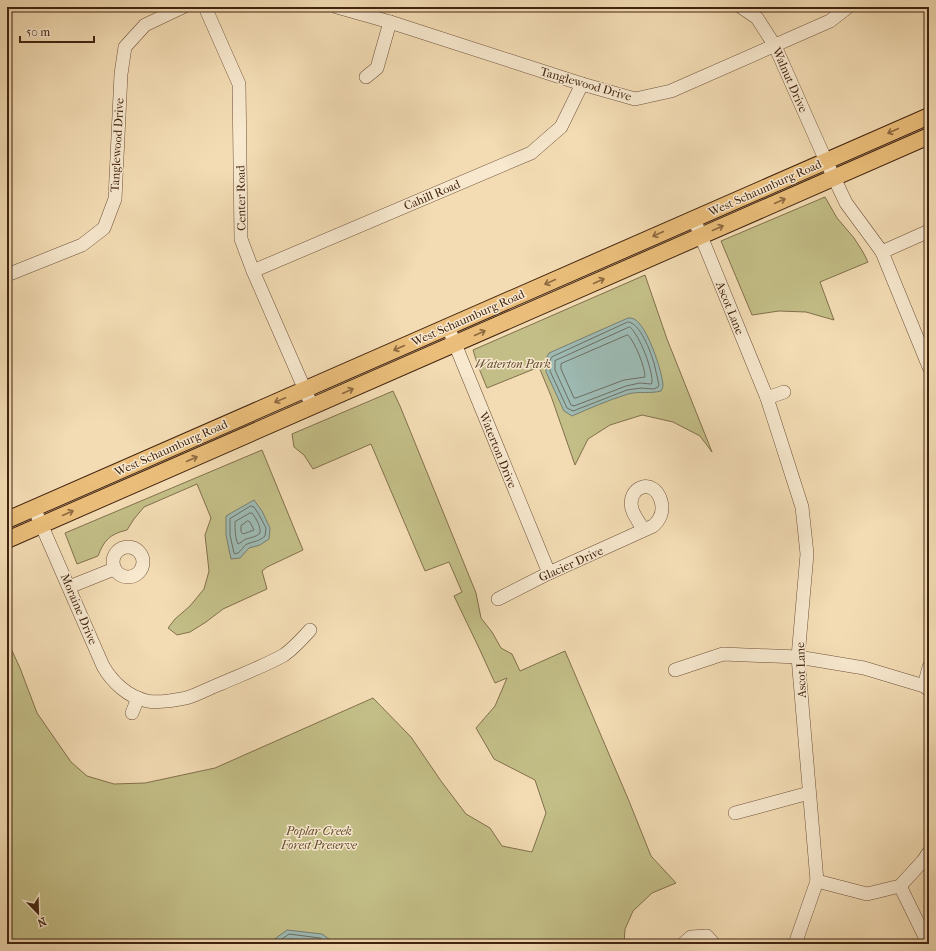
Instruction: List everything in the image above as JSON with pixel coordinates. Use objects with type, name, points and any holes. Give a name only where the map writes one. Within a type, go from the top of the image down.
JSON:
[{"type":"main road","name":"West Schaumburg Road","points":[[7,520],[929,116]]},
{"type":"main road","name":"West Schaumburg Road","points":[[7,540],[929,136]]},
{"type":"street","name":"Tanglewood Drive","points":[[7,275],[82,245],[104,228],[115,199],[121,74],[125,47],[145,25],[183,7]]},
{"type":"street","name":"Center Road","points":[[206,7],[239,84],[241,239],[253,271],[312,406]]},
{"type":"street","name":"Tanglewood Drive","points":[[337,7],[390,22],[582,84],[635,99],[671,91],[830,21],[848,7]]},
{"type":"street","name":"Walnut Drive","points":[[741,7],[757,18],[775,46],[846,204],[882,252],[929,367]]},
{"type":"street","points":[[366,77],[377,68],[390,22]]},
{"type":"street","name":"Cahill Road","points":[[253,271],[531,154],[561,127],[582,84]]},
{"type":"street","name":"Ascot Lane","points":[[694,219],[767,398],[802,507],[807,554],[798,657],[817,882],[795,944]]},
{"type":"street","points":[[882,252],[929,231]]},
{"type":"street","name":"Waterton Drive","points":[[448,327],[549,573]]},
{"type":"street","points":[[767,398],[784,392]]},
{"type":"street","name":"Moraine Drive","points":[[34,508],[103,666],[108,675],[120,687],[133,696],[147,701],[168,701],[188,698],[284,655],[296,646],[310,630]]},
{"type":"street","name":"Glacier Drive","points":[[498,599],[549,573],[644,530]]},
{"type":"street","points":[[69,587],[114,569]]},
{"type":"street","points":[[675,670],[723,654],[798,657],[864,668],[926,688],[929,667]]},
{"type":"street","points":[[132,712],[138,698]]},
{"type":"street","points":[[734,813],[810,793]]},
{"type":"street","points":[[817,882],[867,894],[900,886],[923,861],[929,852]]},
{"type":"street","points":[[900,886],[928,943]]},
{"type":"street","points":[[683,944],[691,938],[707,936],[714,944]]},
{"type":"green space","points":[[825,197],[837,218],[854,238],[868,262],[820,282],[834,320],[806,312],[779,311],[752,315],[721,241]]},
{"type":"green space","name":"Waterton Park","points":[[645,275],[667,339],[712,452],[700,436],[673,422],[642,415],[610,425],[588,439],[575,465],[551,396],[539,367],[487,388],[473,350]]},
{"type":"green space","name":"Poplar Creek Forest Preserve","points":[[393,391],[476,593],[481,618],[492,632],[501,648],[512,654],[520,671],[565,651],[651,856],[676,883],[652,893],[633,911],[625,929],[624,944],[7,944],[7,640],[20,668],[37,713],[71,762],[87,776],[114,784],[145,783],[215,768],[373,698],[411,737],[466,814],[490,828],[502,846],[532,852],[546,813],[535,780],[494,759],[476,728],[495,706],[507,678],[495,683],[454,596],[462,592],[449,562],[425,571],[371,444],[313,469],[304,455],[294,447],[292,434]]},
{"type":"green space","points":[[262,450],[303,550],[267,567],[262,571],[267,589],[223,609],[190,632],[177,635],[168,628],[175,619],[190,606],[204,589],[209,571],[205,535],[211,518],[197,484],[144,507],[127,530],[108,538],[98,556],[77,564],[65,533]]},
{"type":"water","points":[[628,318],[639,323],[649,339],[662,378],[663,386],[661,391],[628,394],[572,416],[564,411],[546,372],[546,359],[549,353]]},
{"type":"water","points":[[254,500],[262,511],[270,528],[269,539],[260,545],[249,548],[240,558],[231,559],[226,535],[226,516]]},
{"type":"water","points":[[287,930],[322,934],[336,944],[270,944]]}]
